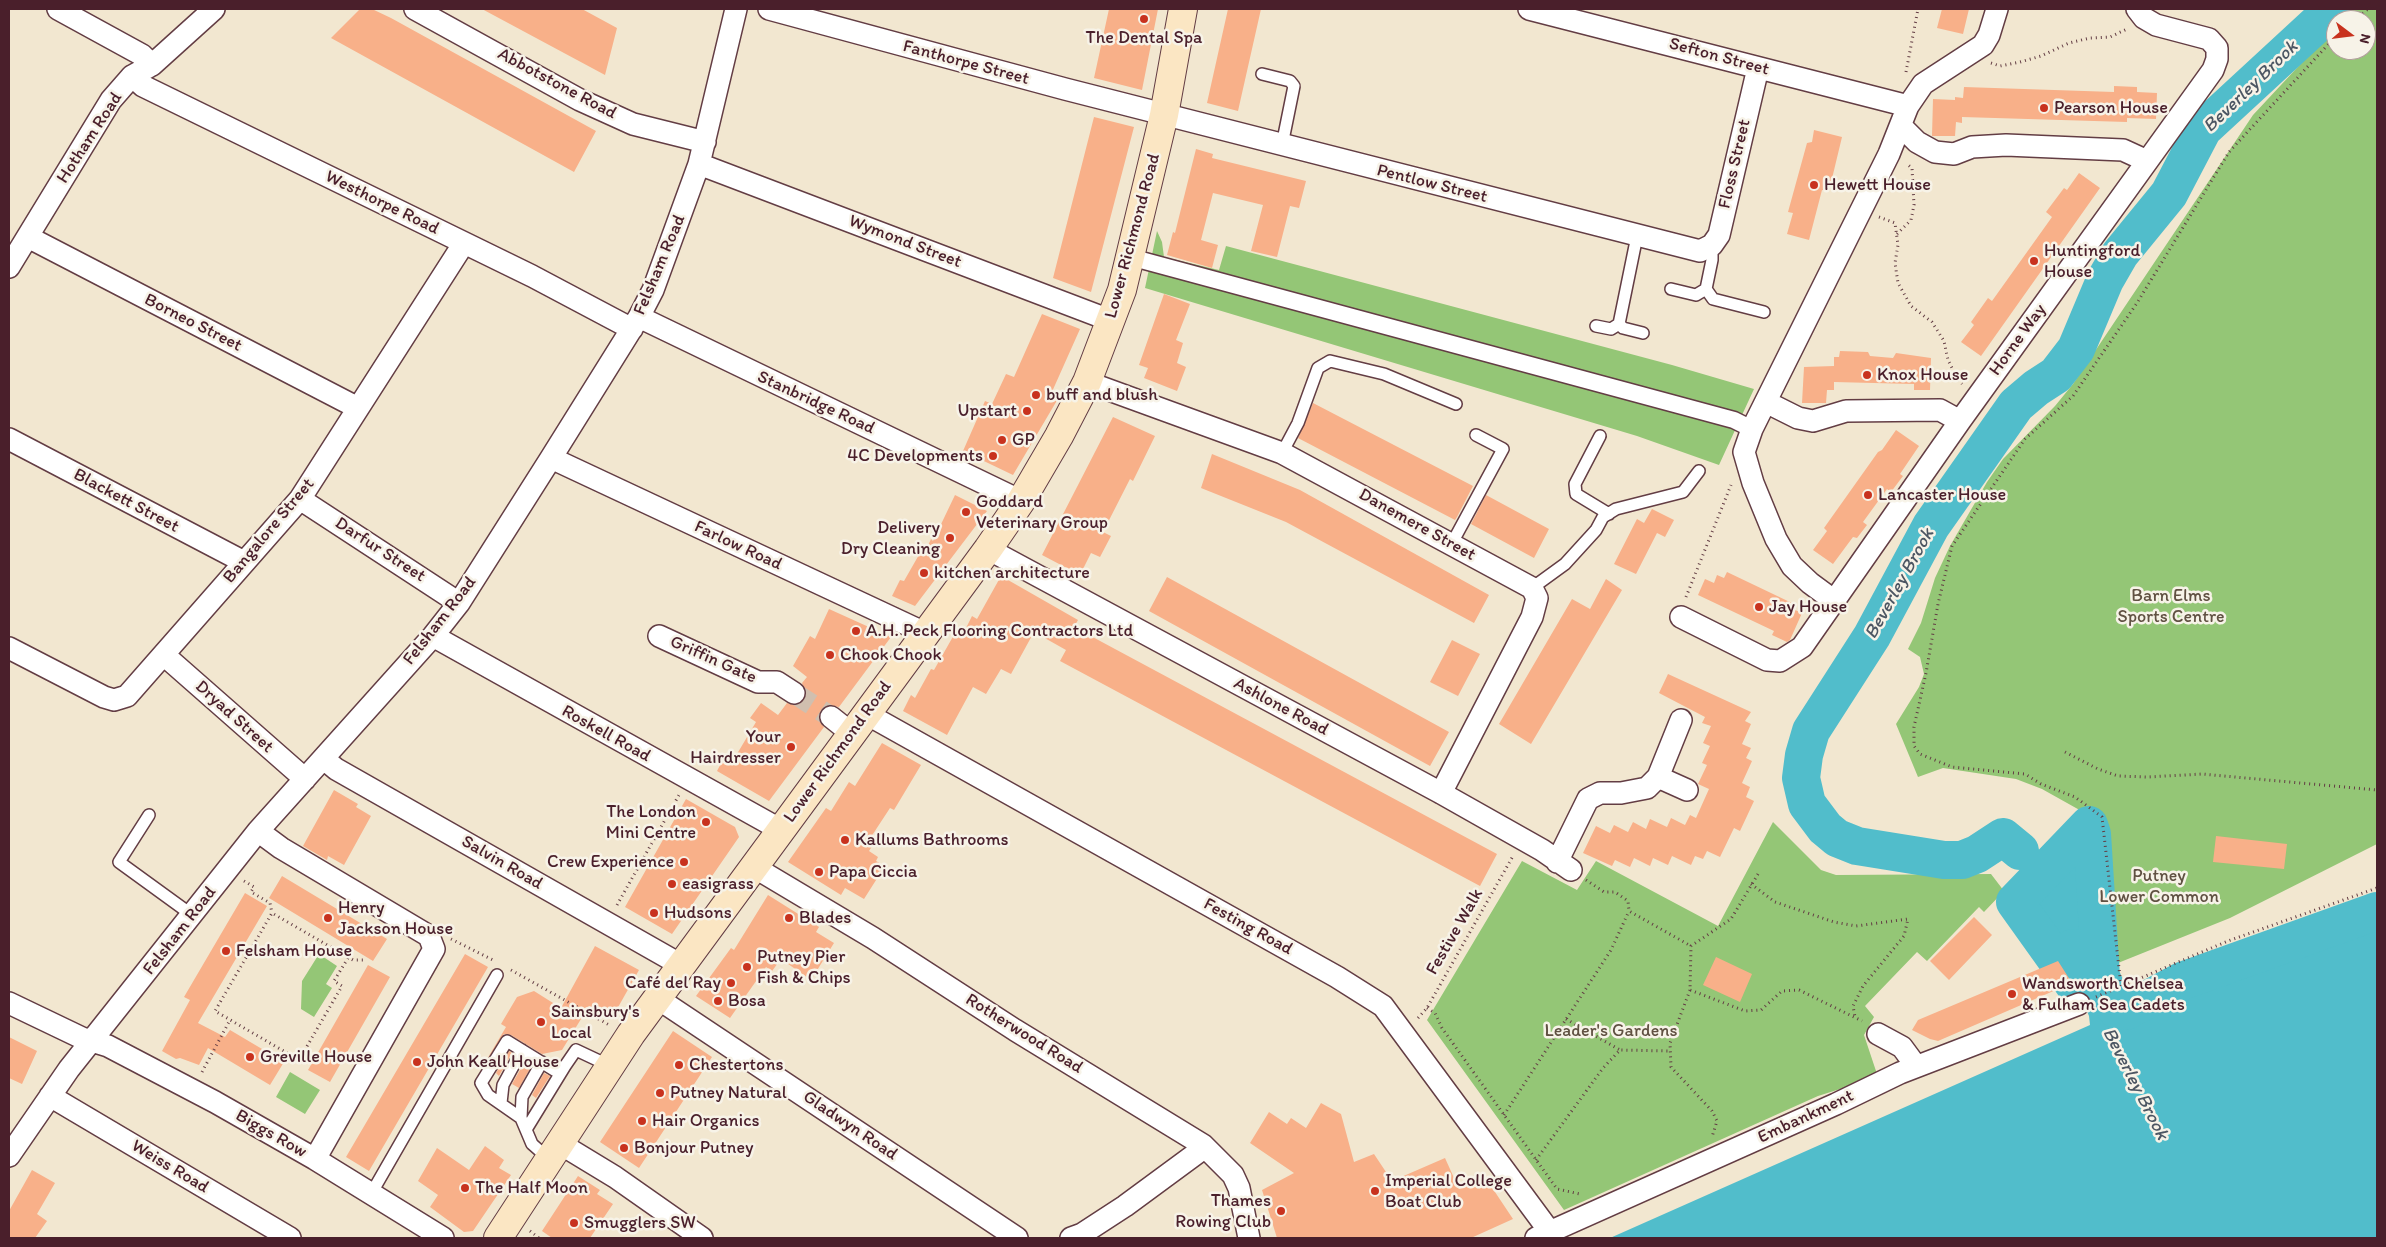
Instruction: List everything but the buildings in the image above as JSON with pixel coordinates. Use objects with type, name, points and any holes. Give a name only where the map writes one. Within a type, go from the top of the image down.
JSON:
[{"type":"main road","name":"Lower Richmond Road","points":[[498,1238],[610,1066],[657,998],[781,830],[849,721],[925,633],[988,550],[1021,501],[1059,436],[1087,382],[1112,320],[1130,257],[1164,115],[1183,9]]},
{"type":"street","points":[[58,9],[142,54],[152,65]]},
{"type":"street","name":"Hotham Road","points":[[9,265],[111,100],[132,76],[152,65],[214,9]]},
{"type":"street","name":"Abbotstone Road","points":[[415,9],[588,104],[633,124],[705,142]]},
{"type":"street","name":"Felsham Road","points":[[9,1156],[50,1096],[258,831],[433,636],[459,603],[551,458],[636,323],[653,290],[673,240],[699,164],[736,9]]},
{"type":"street","name":"Fanthorpe Street","points":[[768,9],[1164,115]]},
{"type":"street","name":"Sefton Street","points":[[1529,9],[1758,68],[1903,112]]},
{"type":"street","points":[[1833,600],[1810,583],[1792,566],[1776,539],[1753,483],[1744,452],[1752,429],[1888,154],[1903,112],[1923,84],[1983,45],[1989,36],[1997,9]]},
{"type":"street","name":"Horne Way","points":[[1681,617],[1767,660],[1780,661],[1802,647],[1833,600],[1977,397],[2213,70],[2217,59],[2217,48],[2209,39],[2156,25],[2140,14]]},
{"type":"street","name":"Floss Street","points":[[1706,248],[1719,235],[1758,68]]},
{"type":"street","name":"Westhorpe Road","points":[[132,76],[142,86],[532,276],[636,323]]},
{"type":"street","points":[[1903,112],[1923,145],[1935,152],[1954,154],[1972,147],[2006,145],[2123,150],[2147,161]]},
{"type":"street","name":"Pentlow Street","points":[[1164,115],[1637,236],[1706,248]]},
{"type":"street","name":"Wymond Street","points":[[699,164],[1112,320]]},
{"type":"street","name":"Borneo Street","points":[[28,237],[358,408]]},
{"type":"street","name":"Bangalore Street","points":[[9,648],[104,697],[114,700],[127,696],[300,499],[464,243]]},
{"type":"street","points":[[1130,257],[1734,420],[1752,429]]},
{"type":"street","name":"Stanbridge Road","points":[[636,323],[1021,501]]},
{"type":"street","name":"Danemere Street","points":[[1087,382],[1282,453],[1532,588]]},
{"type":"street","points":[[1766,402],[1798,418],[1813,421],[1846,411],[1940,410],[1960,421]]},
{"type":"street","name":"Blackett Street","points":[[9,439],[244,562]]},
{"type":"street","name":"Farlow Road","points":[[551,458],[925,633]]},
{"type":"street","name":"Darfur Street","points":[[300,499],[459,603]]},
{"type":"street","name":"Ashlone Road","points":[[988,550],[1441,793],[1564,866]]},
{"type":"street","points":[[1441,793],[1532,617],[1537,598],[1532,588]]},
{"type":"street","name":"Roskell Road","points":[[433,636],[688,780],[781,830]]},
{"type":"street","name":"Griffin Gate","points":[[659,636],[758,682],[777,682],[794,693]]},
{"type":"street","name":"Dryad Street","points":[[164,655],[305,779]]},
{"type":"street","points":[[1564,866],[1588,799],[1600,793],[1621,793],[1647,788],[1658,777],[1681,720]]},
{"type":"street","name":"Festing Road","points":[[849,721],[1337,977],[1383,1006],[1405,1033],[1543,1235]]},
{"type":"street","name":"Salvin Road","points":[[324,759],[336,769],[682,965]]},
{"type":"street","points":[[1658,777],[1687,790]]},
{"type":"street","points":[[258,831],[281,848],[429,936],[434,949],[315,1159]]},
{"type":"street","name":"Rotherwood Road","points":[[754,866],[865,933],[1015,1030],[1203,1145],[1233,1174],[1239,1188],[1249,1238]]},
{"type":"street","name":"Gladwyn Road","points":[[657,998],[1017,1238]]},
{"type":"street","name":"Biggs Row","points":[[9,1003],[82,1038],[94,1040],[192,1090],[315,1159],[443,1238]]},
{"type":"street","name":"Embankment","points":[[1543,1235],[1916,1066],[2079,1004]]},
{"type":"street","points":[[1878,1034],[1902,1047],[1916,1066]]},
{"type":"street","name":"Weiss Road","points":[[50,1096],[290,1238]]},
{"type":"street","points":[[1070,1238],[1082,1234],[1125,1206],[1197,1153],[1203,1145]]},
{"type":"street","points":[[554,1151],[615,1177],[702,1238]]},
{"type":"lane","points":[[1262,74],[1290,80],[1294,86],[1282,145]]},
{"type":"lane","points":[[1596,326],[1611,329],[1619,324],[1637,236]]},
{"type":"lane","points":[[1706,248],[1712,260],[1706,289],[1713,299],[1764,312]]},
{"type":"lane","points":[[1671,290],[1696,295],[1706,289]]},
{"type":"lane","points":[[1619,324],[1623,328],[1643,333]]},
{"type":"lane","points":[[1282,453],[1298,423],[1318,368],[1330,361],[1384,374],[1456,404]]},
{"type":"lane","points":[[1452,545],[1503,449],[1476,435]]},
{"type":"lane","points":[[1600,436],[1575,484],[1576,494],[1609,514]]},
{"type":"lane","points":[[1532,588],[1565,564],[1609,514],[1616,510],[1683,492],[1699,471]]},
{"type":"lane","points":[[149,815],[119,862],[192,915]]},
{"type":"lane","points":[[371,1194],[498,969]]},
{"type":"lane","points":[[554,1151],[532,1144],[527,1128],[521,1118],[488,1095],[481,1083],[507,1041],[554,1070],[565,1066]]},
{"type":"lane","points":[[501,1103],[503,1085],[522,1050]]},
{"type":"lane","points":[[527,1128],[576,1050],[610,1066]]},
{"type":"lane","points":[[521,1118],[522,1098],[542,1062]]},
{"type":"path","points":[[1903,112],[1918,9]]},
{"type":"path","points":[[1974,52],[1986,62],[2000,66],[2041,56],[2069,42],[2110,37],[2140,14]]},
{"type":"path","points":[[2121,986],[2102,817],[2075,798],[2041,784],[2025,774],[1952,767],[1920,754],[1914,746],[1914,727],[1938,604],[1952,546],[2024,439],[2073,396],[2137,303],[2229,152],[2326,47]]},
{"type":"path","points":[[1888,154],[1904,160],[1912,168],[1914,183],[1914,205],[1911,220],[1897,234]]},
{"type":"path","points":[[1860,208],[1895,223],[1898,245],[1895,263],[1898,283],[1911,306],[1932,322],[1944,341],[1948,360],[1958,380],[1977,397]]},
{"type":"path","points":[[1681,617],[1683,604],[1744,452]]},
{"type":"path","points":[[2065,752],[2098,769],[2118,776],[2148,777],[2202,774],[2377,790]]},
{"type":"path","points":[[607,923],[688,780]]},
{"type":"path","name":"Festive Walk","points":[[1405,1033],[1427,1008],[1522,840]]},
{"type":"path","points":[[1504,1115],[1611,950],[1629,910],[1628,901],[1615,892],[1604,892],[1564,866]]},
{"type":"path","points":[[226,871],[254,888],[251,892],[270,903],[272,913],[215,1011],[299,1060],[342,986],[334,981],[348,958]]},
{"type":"path","points":[[1692,946],[1731,919],[1758,874]]},
{"type":"path","points":[[1751,884],[1775,902],[1834,922],[1856,926],[1908,920],[1904,936],[1863,986],[1853,1006],[1855,1018]]},
{"type":"path","points":[[2114,990],[2228,941],[2377,888]]},
{"type":"path","points":[[1629,910],[1692,946]]},
{"type":"path","points":[[272,913],[348,958],[352,960],[365,960]]},
{"type":"path","points":[[444,938],[457,940],[498,969]]},
{"type":"path","points":[[1692,946],[1690,990],[1670,1043],[1671,1067],[1712,1111],[1717,1121],[1713,1136],[1707,1140]]},
{"type":"path","points":[[508,969],[616,1028]]},
{"type":"path","points":[[1690,990],[1745,1011],[1760,1010],[1782,991],[1799,990],[1869,1025],[1878,1034]]},
{"type":"path","points":[[1427,1008],[1435,1014],[1442,1028],[1557,1189],[1579,1195],[1587,1191]]},
{"type":"path","points":[[192,1090],[230,1020]]},
{"type":"path","points":[[1566,1020],[1620,1050],[1670,1051]]},
{"type":"path","points":[[1536,1160],[1603,1068],[1620,1050]]},
{"type":"green space","name":"Barn Elms Sports Centre","points":[[2377,9],[2377,844],[2230,918],[2108,967],[2101,822],[2042,789],[2016,779],[1943,768],[1918,777],[1896,724],[1919,687],[1924,674],[1920,657],[1908,649],[1921,623],[1935,578],[1950,546],[1987,482],[2003,459],[2055,406],[2073,384],[2253,115],[2326,37],[2326,60],[2376,60],[2376,10],[2352,10]]},
{"type":"green space","points":[[1157,231],[1162,242],[1164,257],[1219,270],[1226,246],[1672,365],[1754,389],[1719,465],[1637,436],[1145,288]]},
{"type":"green space","name":"Leader's Gardens","points":[[1773,822],[1821,870],[1836,875],[1991,874],[2004,891],[1984,912],[1979,907],[1927,961],[1917,952],[1865,1006],[1874,1017],[1864,1035],[1878,1077],[1818,1096],[1564,1210],[1427,1020],[1522,861],[1577,890],[1596,861],[1718,926]]},
{"type":"green space","points":[[319,954],[337,966],[326,984],[332,988],[314,1017],[301,1009],[302,981]]},
{"type":"green space","points":[[290,1072],[320,1090],[305,1114],[276,1097]]},
{"type":"water","points":[[2089,825],[2092,834],[2101,977],[2117,1009],[2126,1011],[2182,981],[2377,911],[2377,1238],[1610,1238],[2090,1025],[2089,1016],[2076,985],[2015,902]]},
{"type":"waterway","name":"Beverley Brook","points":[[2020,851],[2003,837],[1977,854],[1962,860],[1944,860],[1857,846],[1837,838],[1825,828],[1807,804],[1801,778],[1804,755],[1811,731],[1872,636],[1931,526],[2016,405],[2036,388],[2056,375],[2076,349],[2105,280],[2120,254],[2169,194],[2203,129],[2333,9]]},
{"type":"waterway","points":[[2073,948],[2085,991],[2080,993],[2015,902],[2089,825],[2092,834],[2101,977],[2116,1009],[2126,1011],[2182,981],[2377,911]]},
{"type":"tunnel","points":[[794,693],[831,717]]},
{"type":"place","name":"The Dental Spa","points":[[1144,19]]},
{"type":"place","name":"Pearson House","points":[[2044,108]]},
{"type":"place","name":"Hewett House","points":[[1814,185]]},
{"type":"place","name":"Huntingford House","points":[[2034,261]]},
{"type":"place","name":"Knox House","points":[[1867,375]]},
{"type":"place","name":"buff and blush","points":[[1036,395]]},
{"type":"place","name":"Upstart","points":[[1027,411]]},
{"type":"place","name":"GP","points":[[1002,440]]},
{"type":"place","name":"4C Developments","points":[[993,456]]},
{"type":"place","name":"Lancaster House","points":[[1868,495]]},
{"type":"place","name":"Goddard Veterinary Group","points":[[966,512]]},
{"type":"place","name":"Delivery Dry Cleaning","points":[[950,538]]},
{"type":"place","name":"kitchen architecture","points":[[924,573]]},
{"type":"place","name":"Jay House","points":[[1759,607]]},
{"type":"place","name":"A.H. Peck Flooring Contractors Ltd","points":[[856,631]]},
{"type":"place","name":"Chook Chook","points":[[830,655]]},
{"type":"place","name":"Your Hairdresser","points":[[791,747]]},
{"type":"place","name":"The London Mini Centre","points":[[706,822]]},
{"type":"place","name":"Kallums Bathrooms","points":[[845,840]]},
{"type":"place","name":"Crew Experience","points":[[684,862]]},
{"type":"place","name":"Papa Ciccia","points":[[819,872]]},
{"type":"place","name":"easigrass","points":[[672,884]]},
{"type":"place","name":"Hudsons","points":[[654,913]]},
{"type":"place","name":"Henry Jackson House","points":[[328,918]]},
{"type":"place","name":"Blades","points":[[789,918]]},
{"type":"place","name":"Felsham House","points":[[226,951]]},
{"type":"place","name":"Putney Pier Fish & Chips","points":[[747,967]]},
{"type":"place","name":"Café del Ray","points":[[731,983]]},
{"type":"place","name":"Wandsworth Chelsea & Fulham Sea Cadets","points":[[2012,994]]},
{"type":"place","name":"Bosa","points":[[718,1001]]},
{"type":"place","name":"Sainsbury's Local","points":[[541,1022]]},
{"type":"place","name":"Greville House","points":[[250,1057]]},
{"type":"place","name":"John Keall House","points":[[417,1062]]},
{"type":"place","name":"Chestertons","points":[[679,1065]]},
{"type":"place","name":"Putney Natural","points":[[660,1093]]},
{"type":"place","name":"Hair Organics","points":[[642,1121]]},
{"type":"place","name":"Bonjour Putney","points":[[624,1148]]},
{"type":"place","name":"The Half Moon","points":[[465,1188]]},
{"type":"place","name":"Imperial College Boat Club","points":[[1375,1191]]},
{"type":"place","name":"Thames Rowing Club","points":[[1281,1211]]},
{"type":"place","name":"Smugglers SW","points":[[574,1223]]},
{"type":"park label","name":"Putney Lower Common","points":[[2159,886]]}]
